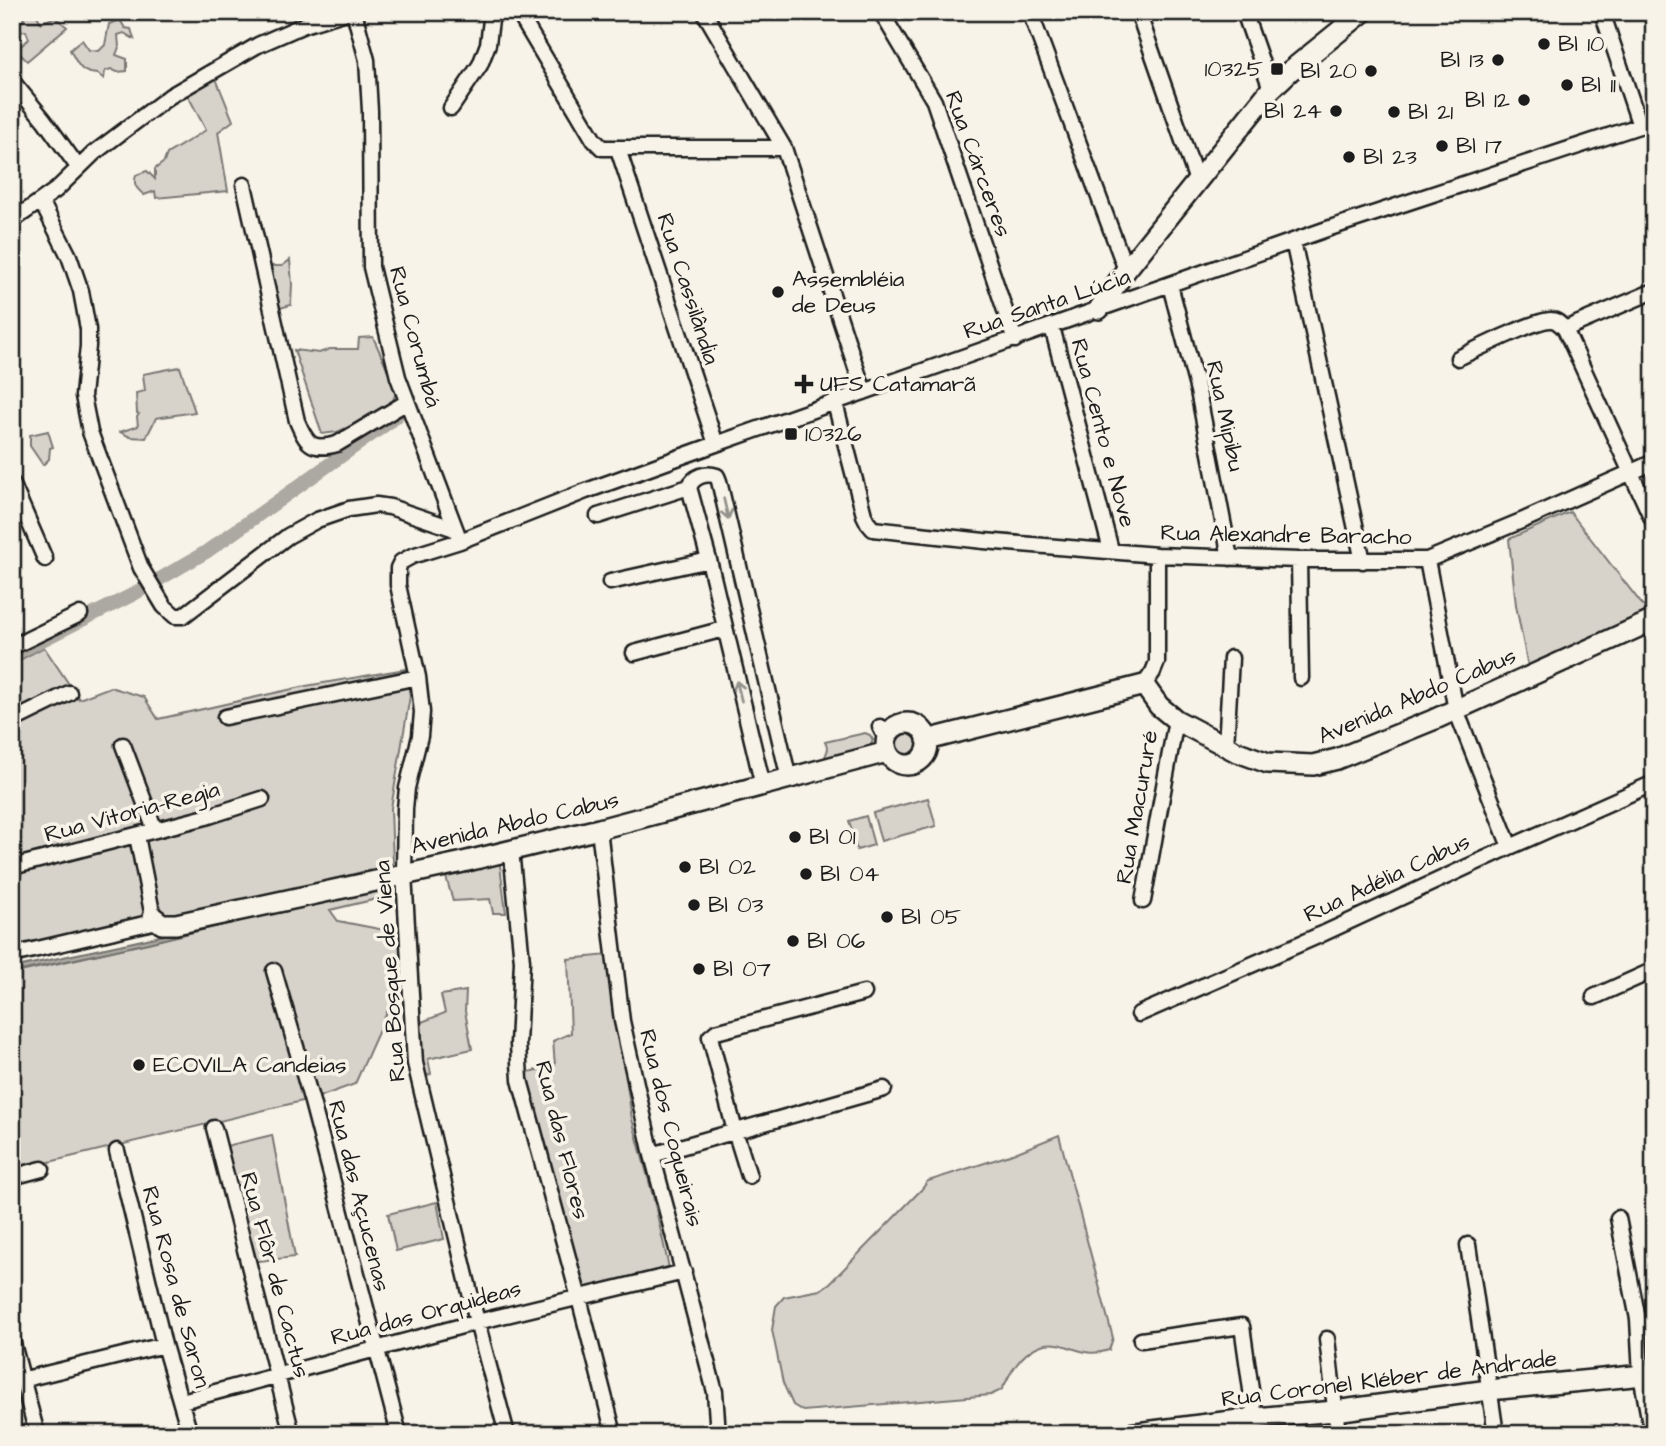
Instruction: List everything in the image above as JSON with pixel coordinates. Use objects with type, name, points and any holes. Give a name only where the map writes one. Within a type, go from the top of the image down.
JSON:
[{"type":"main road","points":[[1099,309],[1126,270],[1270,89],[1341,22],[1363,12]]},
{"type":"main road","name":"Avenida Abdo Cabus","points":[[1144,685],[1159,706],[1176,720],[1226,747],[1268,763],[1313,765],[1349,754],[1456,710],[1654,620]]},
{"type":"main road","points":[[927,740],[1144,685]]},
{"type":"main road","points":[[901,724],[915,725],[925,733],[928,747],[916,763],[903,765],[896,762],[886,737],[901,724]]},
{"type":"main road","name":"Avenida Abdo Cabus","points":[[155,919],[162,924],[176,924],[459,863],[599,829],[789,779],[886,737]]},
{"type":"main road","name":"Rua Coronel Kléber de Andrade","points":[[1129,1434],[1176,1431],[1255,1418],[1335,1411],[1489,1390],[1647,1375]]},
{"type":"street","points":[[12,221],[56,190],[94,153],[170,96],[270,40],[304,25],[347,12]]},
{"type":"street","name":"Rua Corumbá","points":[[354,12],[367,60],[371,267],[398,376],[457,535]]},
{"type":"street","points":[[451,108],[480,65],[488,44],[492,12]]},
{"type":"street","points":[[518,12],[597,144],[602,148],[783,148]]},
{"type":"street","points":[[704,12],[783,148],[864,393]]},
{"type":"street","name":"Rua Cárceres","points":[[881,12],[934,101],[1015,340]]},
{"type":"street","points":[[1030,12],[1126,270]]},
{"type":"street","points":[[1138,12],[1197,181]]},
{"type":"street","points":[[1244,12],[1270,89]]},
{"type":"street","points":[[1602,12],[1647,123]]},
{"type":"street","points":[[12,81],[78,167]]},
{"type":"street","name":"Rua Santa Lúcia","points":[[457,535],[1293,241],[1647,123]]},
{"type":"street","name":"Rua Cassilândia","points":[[618,149],[716,444]]},
{"type":"street","points":[[244,185],[304,438],[315,446],[337,444],[407,402]]},
{"type":"street","points":[[41,201],[69,256],[81,291],[88,329],[83,396],[90,432],[134,552],[150,584],[170,612],[175,616],[183,616],[288,536],[317,520],[349,509],[376,505],[390,507],[457,535]]},
{"type":"street","points":[[1293,241],[1363,561]]},
{"type":"street","name":"Rua Mipibu","points":[[1170,285],[1198,391],[1230,558]]},
{"type":"street","points":[[1565,329],[1654,291]]},
{"type":"street","points":[[1458,358],[1537,323],[1551,320],[1558,322],[1565,329],[1654,523]]},
{"type":"street","name":"Rua Cento e Nove","points":[[1052,327],[1111,550]]},
{"type":"street","name":"Rua Alexandre Baracho","points":[[835,403],[864,515],[873,529],[1157,555],[1299,560],[1427,560],[1654,462]]},
{"type":"street","points":[[763,786],[689,487],[692,480],[710,473],[717,476],[719,481],[789,779]]},
{"type":"street","points":[[12,483],[45,559]]},
{"type":"street","points":[[598,516],[689,487]]},
{"type":"street","name":"Rua Bosque de Viena","points":[[457,535],[401,562],[398,568],[398,585],[418,677],[422,712],[420,736],[407,788],[404,874],[415,1063],[477,1322],[507,1434]]},
{"type":"street","points":[[1144,685],[1157,662],[1157,555]]},
{"type":"street","points":[[610,582],[709,560]]},
{"type":"street","points":[[1299,560],[1301,678]]},
{"type":"street","points":[[1427,560],[1456,710],[1510,847]]},
{"type":"street","points":[[12,647],[80,614]]},
{"type":"street","points":[[634,653],[724,629]]},
{"type":"street","points":[[1226,747],[1231,658]]},
{"type":"street","points":[[226,717],[418,677]]},
{"type":"street","points":[[12,721],[69,693]]},
{"type":"street","name":"Rua Macururé","points":[[1143,901],[1176,720]]},
{"type":"street","points":[[123,745],[155,830]]},
{"type":"street","name":"Rua Adélia Cabus","points":[[1139,1014],[1654,783]]},
{"type":"street","name":"Rua Vitoria-Regia","points":[[12,867],[137,836],[262,799]]},
{"type":"street","name":"Rua dos Coqueirais","points":[[599,829],[622,1021],[652,1155],[715,1392],[718,1434]]},
{"type":"street","points":[[12,955],[155,919],[137,836]]},
{"type":"street","name":"Rua das Flores","points":[[511,850],[522,961],[518,1044],[520,1080],[614,1434]]},
{"type":"street","points":[[1594,997],[1654,970]]},
{"type":"street","name":"Rua das Açucenas","points":[[274,971],[312,1102],[398,1434]]},
{"type":"street","points":[[750,1176],[710,1037],[716,1032],[864,993]]},
{"type":"street","points":[[652,1155],[884,1089]]},
{"type":"street","name":"Rua Flôr de Cactus","points":[[214,1128],[292,1434]]},
{"type":"street","name":"Rua Rosa de Saron","points":[[117,1151],[164,1345],[190,1434]]},
{"type":"street","points":[[12,1177],[43,1169]]},
{"type":"street","points":[[1618,1219],[1647,1375],[1651,1434]]},
{"type":"street","points":[[1468,1245],[1496,1434]]},
{"type":"street","name":"Rua das Orquideas","points":[[182,1401],[477,1322],[684,1272]]},
{"type":"street","points":[[1141,1340],[1242,1326],[1255,1418]]},
{"type":"street","points":[[1327,1339],[1338,1434]]},
{"type":"street","points":[[12,1340],[37,1434]]},
{"type":"street","points":[[21,1380],[164,1345]]},
{"type":"shaded area","points":[[22,12],[35,12],[41,23],[55,17],[67,27],[27,61],[16,50],[29,39],[26,31],[20,32],[16,25],[24,19]]},
{"type":"shaded area","points":[[120,20],[125,28],[131,29],[134,39],[124,33],[118,35],[119,47],[116,55],[127,59],[127,71],[105,71],[104,79],[98,74],[83,70],[70,50],[82,40],[89,50],[99,51],[105,45],[109,24]]},
{"type":"shaded area","points":[[215,76],[233,121],[218,132],[228,191],[156,198],[155,191],[144,195],[136,186],[136,175],[147,171],[155,179],[155,169],[164,162],[167,154],[206,130],[186,92]]},
{"type":"shaded area","points":[[290,260],[291,305],[276,309],[269,266],[282,266]]},
{"type":"shaded area","points":[[373,337],[397,390],[389,410],[337,432],[322,434],[294,350],[319,353],[330,349],[358,349],[359,338]]},
{"type":"shaded area","points":[[180,367],[195,412],[156,418],[146,438],[130,437],[120,432],[138,426],[136,393],[145,391],[143,374]]},
{"type":"shaded area","points":[[48,431],[53,447],[50,448],[49,459],[43,465],[30,446],[30,435]]},
{"type":"shaded area","points":[[1570,512],[1647,611],[1528,667],[1516,605],[1509,539]]},
{"type":"shaded area","points":[[44,647],[79,699],[110,687],[144,697],[158,719],[306,686],[406,669],[410,696],[391,808],[393,864],[12,962],[12,664]]},
{"type":"shaded area","points":[[907,728],[918,733],[923,744],[918,755],[907,760],[896,755],[891,744],[896,733]]},
{"type":"shaded area","points":[[865,733],[873,740],[870,747],[823,762],[828,749],[825,742]]},
{"type":"shaded area","points":[[928,798],[936,826],[881,841],[873,813]]},
{"type":"shaded area","points":[[866,816],[874,845],[857,850],[849,821]]},
{"type":"shaded area","points":[[499,857],[506,913],[493,913],[490,899],[453,901],[444,870]]},
{"type":"shaded area","points":[[395,885],[398,894],[330,910],[338,921],[400,933],[400,983],[355,1084],[319,1097],[12,1171],[12,974]]},
{"type":"shaded area","points":[[309,904],[148,943],[12,973],[12,968]]},
{"type":"shaded area","points":[[608,955],[632,1119],[669,1268],[585,1288],[524,1073],[555,1066],[553,1041],[571,1033],[568,959]]},
{"type":"shaded area","points":[[466,991],[465,1011],[472,1049],[428,1059],[431,1074],[420,1079],[414,1025],[445,1013],[441,995]]},
{"type":"shaded area","points":[[272,1135],[295,1257],[251,1262],[222,1147]]},
{"type":"shaded area","points":[[1059,1135],[1113,1338],[1109,1350],[1090,1353],[1061,1345],[1039,1346],[1024,1356],[1002,1389],[991,1395],[803,1411],[793,1405],[783,1383],[772,1330],[776,1306],[784,1297],[820,1290],[830,1283],[928,1181],[1010,1155]]},
{"type":"shaded area","points":[[437,1202],[444,1239],[396,1251],[388,1214]]},
{"type":"waterway","points":[[12,655],[134,594],[206,552],[396,417]]},
{"type":"place","name":"Bl 10","points":[[1544,44]]},
{"type":"place","name":"Bl 13","points":[[1498,60]]},
{"type":"place","name":"10325","points":[[1277,69]]},
{"type":"place","name":"Bl 20","points":[[1371,71]]},
{"type":"place","name":"Bl 11","points":[[1567,85]]},
{"type":"place","name":"Bl 12","points":[[1524,100]]},
{"type":"place","name":"Bl 24","points":[[1336,111]]},
{"type":"place","name":"Bl 21","points":[[1394,112]]},
{"type":"place","name":"Bl 17","points":[[1442,146]]},
{"type":"place","name":"Bl 23","points":[[1349,157]]},
{"type":"place","name":"Assembléia de Deus","points":[[778,292]]},
{"type":"place","name":"UFS Catamarã","points":[[804,384]]},
{"type":"place","name":"10326","points":[[791,434]]},
{"type":"place","name":"Bl 01","points":[[795,837]]},
{"type":"place","name":"Bl 02","points":[[685,867]]},
{"type":"place","name":"Bl 04","points":[[806,874]]},
{"type":"place","name":"Bl 03","points":[[694,905]]},
{"type":"place","name":"Bl 05","points":[[887,917]]},
{"type":"place","name":"Bl 06","points":[[793,941]]},
{"type":"place","name":"Bl 07","points":[[699,969]]},
{"type":"place","name":"ECOVILA Candeias","points":[[139,1065]]}]
